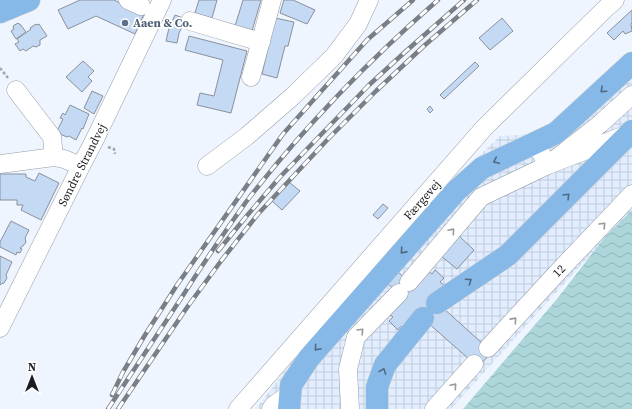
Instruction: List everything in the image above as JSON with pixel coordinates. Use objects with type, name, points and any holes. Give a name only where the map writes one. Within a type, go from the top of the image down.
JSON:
[{"type":"main road","points":[[0,12],[29,0]]},
{"type":"main road","points":[[289,401],[291,385],[309,358],[456,191],[482,168],[556,133],[632,63]]},
{"type":"main road","points":[[377,409],[377,387],[385,365],[430,311],[508,255],[631,132]]},
{"type":"street","name":"Søndre Strandvej","points":[[0,328],[94,141],[162,0]]},
{"type":"street","points":[[251,77],[272,0]]},
{"type":"street","points":[[207,166],[247,136],[287,101],[334,56],[358,24],[369,0]]},
{"type":"street","name":"Færgevej","points":[[238,409],[484,128],[615,0]]},
{"type":"street","points":[[190,21],[261,42]]},
{"type":"street","points":[[16,90],[52,137],[54,157]]},
{"type":"street","points":[[548,165],[600,124],[632,95]]},
{"type":"street","points":[[350,409],[348,369],[356,337],[404,287],[481,197],[548,165],[631,132]]},
{"type":"street","points":[[535,143],[548,165]]},
{"type":"street","points":[[1,162],[54,157],[64,159],[81,166]]},
{"type":"street","name":"12","points":[[488,348],[632,194]]},
{"type":"street","points":[[434,409],[474,364]]},
{"type":"street","points":[[271,409],[274,405],[289,401]]},
{"type":"path","points":[[107,146],[114,149],[115,154]]},
{"type":"shaded area","points":[[632,72],[632,214],[581,265],[451,409],[256,409],[304,346],[483,152],[500,136],[567,132]]},
{"type":"water","points":[[632,210],[632,409],[463,409],[557,299],[605,237]]},
{"type":"building","name":"Aaen & Co.","points":[[80,0],[114,0],[144,14],[135,34],[96,16],[68,29],[58,10]]},
{"type":"building","points":[[199,0],[217,0],[212,18],[195,13]]},
{"type":"building","points":[[243,0],[261,0],[252,31],[235,26]]},
{"type":"building","points":[[284,0],[293,0],[315,10],[307,24],[280,13]]},
{"type":"building","points":[[632,10],[632,31],[625,34],[623,31],[614,40],[607,33]]},
{"type":"building","points":[[175,15],[186,19],[179,33],[177,43],[166,41],[169,28]]},
{"type":"building","points":[[275,18],[294,22],[288,46],[285,46],[277,78],[262,74]]},
{"type":"building","points":[[502,18],[513,31],[490,50],[479,38]]},
{"type":"building","points":[[18,23],[26,32],[16,39],[11,31],[14,29],[13,26]]},
{"type":"building","points":[[36,24],[39,24],[47,36],[40,40],[40,45],[36,47],[33,46],[26,51],[23,49],[20,51],[15,44],[19,42],[17,39]]},
{"type":"building","points":[[189,36],[247,51],[231,113],[197,105],[200,93],[214,96],[223,60],[185,50]]},
{"type":"building","points":[[83,61],[94,71],[88,77],[92,81],[82,92],[66,77]]},
{"type":"building","points":[[475,62],[479,66],[444,99],[440,95]]},
{"type":"building","points":[[92,91],[103,96],[94,114],[84,108]]},
{"type":"building","points":[[70,105],[89,114],[83,129],[82,128],[76,140],[69,136],[67,137],[60,134],[60,132],[57,131],[63,119],[60,118],[63,113],[65,115]]},
{"type":"building","points":[[430,106],[433,110],[430,113],[427,109]]},
{"type":"building","points":[[39,173],[59,183],[41,220],[21,210],[23,205],[17,205],[17,200],[0,200],[0,174],[26,174],[26,177],[35,181]]},
{"type":"building","points":[[289,182],[300,191],[282,210],[272,201]]},
{"type":"building","points":[[383,204],[388,208],[378,219],[373,215]]},
{"type":"building","points":[[11,221],[29,230],[25,238],[26,242],[20,248],[22,249],[20,253],[17,252],[16,255],[0,247],[0,242]]},
{"type":"building","points":[[459,236],[474,250],[457,269],[441,256]]},
{"type":"building","points":[[0,256],[12,262],[6,275],[7,278],[4,283],[0,285]]},
{"type":"building","points":[[435,270],[444,278],[440,282],[445,286],[433,299],[492,352],[478,367],[419,315],[406,330],[401,326],[398,330],[389,321],[393,317],[389,314],[404,298],[388,284],[398,272],[414,286],[428,271],[432,274]]},
{"type":"railway","points":[[112,395],[123,372],[177,285],[283,134],[367,40],[413,0]]},
{"type":"railway","points":[[108,409],[246,202],[290,148],[337,96],[386,47],[438,0]]},
{"type":"railway","points":[[218,251],[280,177],[369,85],[464,0]]},
{"type":"railway","points":[[118,409],[188,306],[258,214],[329,138],[376,91],[425,45],[477,0]]},
{"type":"place","name":"Aaen & Co.","points":[[125,23]]}]
